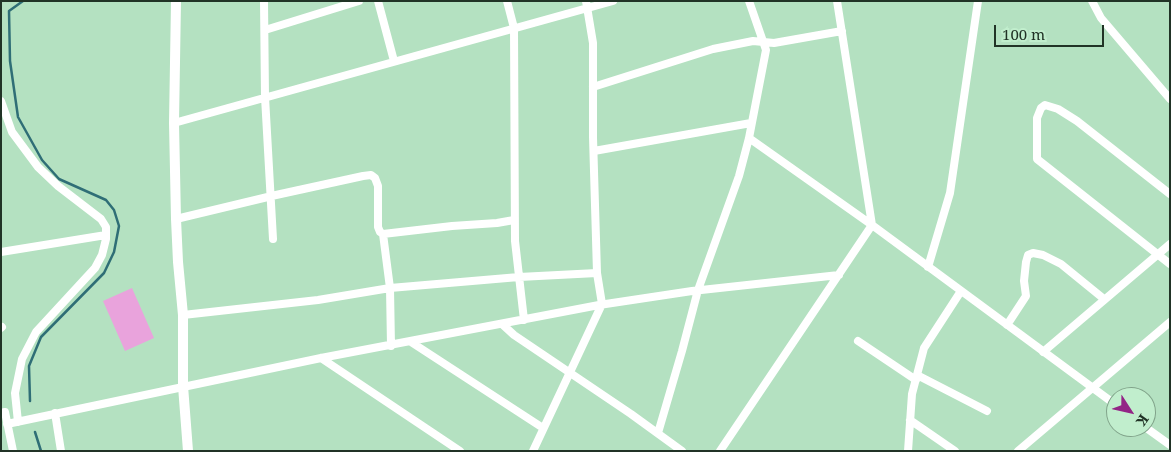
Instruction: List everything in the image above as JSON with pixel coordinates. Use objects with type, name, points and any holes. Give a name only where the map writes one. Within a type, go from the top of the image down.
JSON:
[{"type":"street","points":[[176,1],[174,123],[176,219],[182,315],[183,386],[188,451]]},
{"type":"street","points":[[264,1],[265,96],[273,239]]},
{"type":"street","points":[[264,30],[359,1]]},
{"type":"street","points":[[378,1],[394,61]]},
{"type":"street","points":[[507,1],[514,28],[514,220],[524,320]]},
{"type":"street","points":[[174,123],[265,96],[514,28],[587,5],[613,1]]},
{"type":"street","points":[[658,433],[698,290],[739,176],[749,138],[766,50],[749,1]]},
{"type":"street","points":[[720,451],[872,225],[837,1]]},
{"type":"street","points":[[928,267],[950,193],[978,1]]},
{"type":"street","points":[[1092,1],[1101,18],[1170,99]]},
{"type":"street","points":[[533,451],[602,304],[597,273],[592,44],[587,5]]},
{"type":"street","points":[[593,87],[713,49],[753,41],[774,42],[842,31]]},
{"type":"street","points":[[1,101],[12,132],[38,167],[58,186],[102,219],[106,227],[102,255],[95,268],[36,332],[26,350],[22,359],[16,393],[18,422]]},
{"type":"street","points":[[1170,194],[1077,121],[1058,109],[1045,105],[1041,108],[1037,118],[1037,159],[1170,264]]},
{"type":"street","points":[[594,151],[751,123]]},
{"type":"street","points":[[749,138],[872,225],[1106,398]]},
{"type":"street","points":[[176,219],[363,176],[375,178],[378,186],[378,227],[383,234],[390,288],[391,346]]},
{"type":"street","points":[[383,234],[514,220]]},
{"type":"street","points":[[1,252],[106,235]]},
{"type":"street","points":[[1044,352],[1170,244]]},
{"type":"street","points":[[1007,325],[1026,296],[1024,281],[1026,262],[1028,255],[1033,253],[1043,255],[1061,264],[1104,299]]},
{"type":"street","points":[[182,315],[318,300],[390,288],[519,277],[597,273]]},
{"type":"street","points":[[8,424],[321,358],[602,304],[698,290],[839,275]]},
{"type":"street","points":[[908,451],[912,394],[924,348],[961,290]]},
{"type":"street","points":[[1018,451],[1170,322]]},
{"type":"street","points":[[502,324],[514,335],[682,451]]},
{"type":"street","points":[[858,341],[916,378],[987,411]]},
{"type":"street","points":[[411,342],[544,428]]},
{"type":"street","points":[[321,358],[460,451]]},
{"type":"street","points":[[1,413],[5,412],[13,451]]},
{"type":"street","points":[[55,414],[61,451]]},
{"type":"street","points":[[910,420],[956,451]]},
{"type":"street","points":[[1156,435],[1170,445]]},
{"type":"shaded area","points":[[132,288],[154,338],[125,351],[103,301]]},
{"type":"waterway","points":[[23,1],[9,11],[10,61],[18,117],[42,160],[59,179],[106,200],[114,210],[119,226],[114,252],[104,273],[41,337],[29,366],[30,401]]},
{"type":"waterway","points":[[35,432],[41,451]]}]
